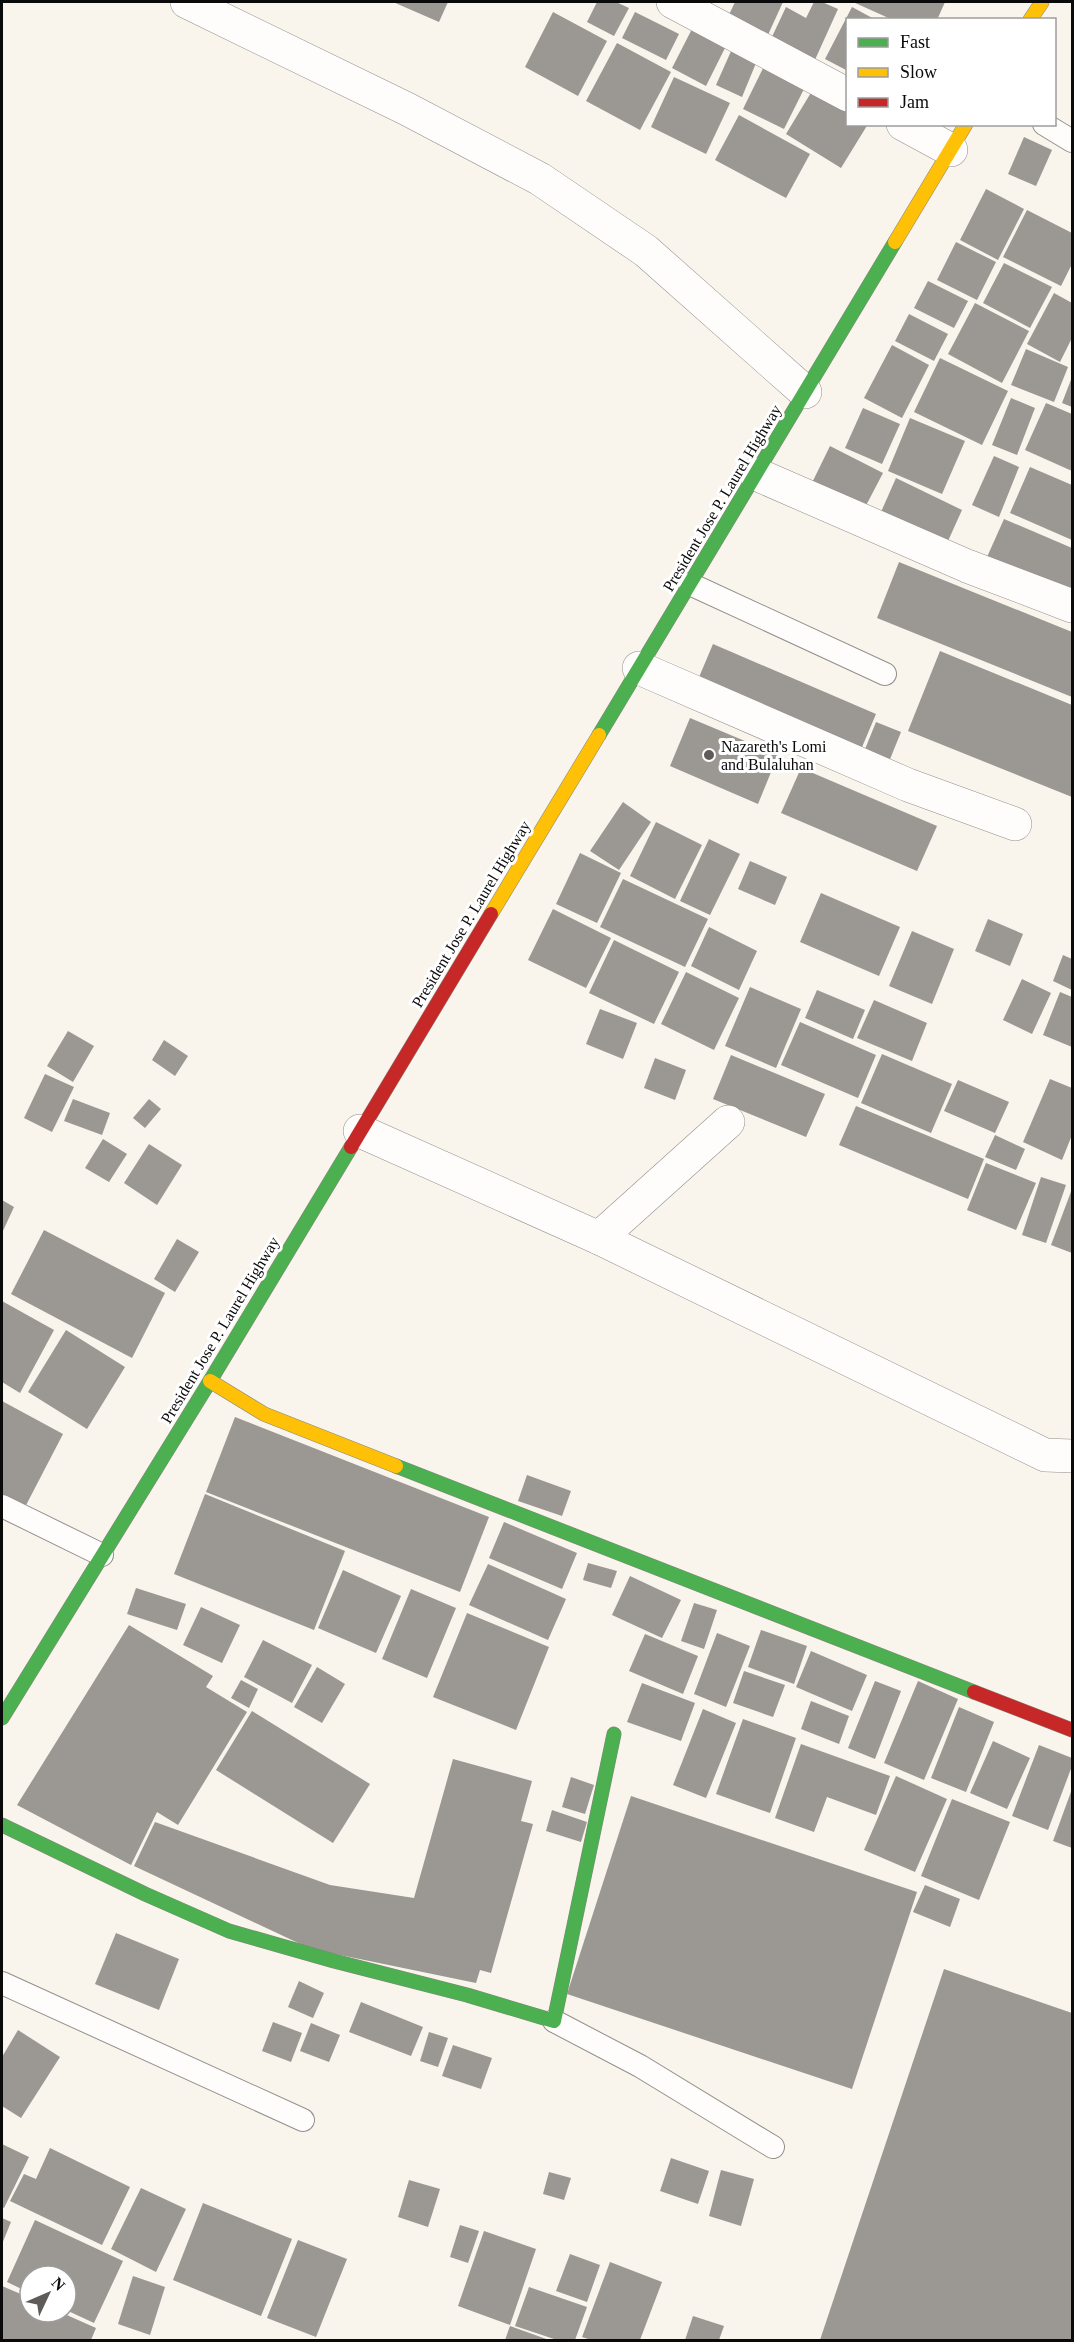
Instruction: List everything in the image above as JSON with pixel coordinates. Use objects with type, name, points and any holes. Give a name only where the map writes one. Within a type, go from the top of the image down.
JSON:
[{"type":"main road","points":[[1031,18],[1041,2]]},
{"type":"main road","name":"President Jose P. Laurel Highway","points":[[2,1718],[210,1381],[958,137]]},
{"type":"main road","points":[[210,1381],[264,1414],[1072,1730]]},
{"type":"main road","points":[[2,1825],[145,1894],[229,1931],[554,2021],[614,1734]]},
{"type":"street","points":[[187,2],[407,109],[540,178],[646,251],[806,392]]},
{"type":"street","points":[[674,2],[846,94]]},
{"type":"street","points":[[911,126],[958,137]]},
{"type":"street","points":[[756,474],[967,566],[1072,606]]},
{"type":"street","points":[[639,668],[908,785],[1015,824]]},
{"type":"street","points":[[599,1238],[728,1122]]},
{"type":"street","points":[[360,1131],[599,1238],[1046,1455],[1072,1456]]},
{"type":"lane","points":[[1047,126],[1072,141]]},
{"type":"lane","points":[[690,584],[885,675]]},
{"type":"lane","points":[[2,1506],[102,1555]]},
{"type":"lane","points":[[2,1983],[303,2120]]},
{"type":"lane","points":[[554,2021],[640,2066],[773,2147]]},
{"type":"building","points":[[393,2],[448,2],[439,22]]},
{"type":"building","points":[[597,2],[616,2],[629,8],[614,36],[587,22]]},
{"type":"building","points":[[735,2],[783,2],[767,37],[727,19]]},
{"type":"building","points":[[814,2],[822,2],[838,9],[814,62],[770,41],[786,7],[806,18]]},
{"type":"building","points":[[853,2],[945,2],[938,18],[889,18]]},
{"type":"building","points":[[852,7],[872,18],[846,18]]},
{"type":"building","points":[[553,12],[607,41],[578,96],[525,67]]},
{"type":"building","points":[[635,12],[679,34],[666,60],[622,38]]},
{"type":"building","points":[[846,19],[846,70],[825,59]]},
{"type":"building","points":[[693,27],[727,44],[706,86],[672,68]]},
{"type":"building","points":[[736,40],[761,51],[742,97],[716,85]]},
{"type":"building","points":[[617,43],[671,72],[640,130],[586,101]]},
{"type":"building","points":[[767,60],[808,81],[784,129],[743,109]]},
{"type":"building","points":[[674,77],[730,103],[706,154],[651,127]]},
{"type":"building","points":[[815,86],[846,105],[846,126],[867,126],[841,168],[786,134]]},
{"type":"building","points":[[739,115],[810,154],[786,198],[715,160]]},
{"type":"building","points":[[1024,137],[1052,150],[1036,186],[1008,174]]},
{"type":"building","points":[[986,189],[1024,209],[998,260],[960,240]]},
{"type":"building","points":[[1027,210],[1072,233],[1072,264],[1061,286],[1003,257]]},
{"type":"building","points":[[956,242],[996,262],[977,300],[937,280]]},
{"type":"building","points":[[1004,263],[1052,287],[1030,328],[983,303]]},
{"type":"building","points":[[928,281],[968,301],[954,328],[914,308]]},
{"type":"building","points":[[1054,293],[1072,303],[1072,338],[1060,362],[1027,344]]},
{"type":"building","points":[[975,303],[1029,331],[1002,383],[948,354]]},
{"type":"building","points":[[909,314],[948,334],[934,361],[895,341]]},
{"type":"building","points":[[892,345],[929,365],[902,418],[864,398]]},
{"type":"building","points":[[1026,349],[1068,367],[1054,402],[1011,385]]},
{"type":"building","points":[[940,358],[1008,391],[982,445],[914,412]]},
{"type":"building","points":[[1072,377],[1072,407],[1062,403]]},
{"type":"building","points":[[1011,398],[1035,408],[1017,455],[992,445]]},
{"type":"building","points":[[1046,403],[1072,414],[1072,471],[1025,450]]},
{"type":"building","points":[[863,408],[900,424],[882,464],[845,448]]},
{"type":"building","points":[[910,418],[965,441],[942,494],[888,471]]},
{"type":"building","points":[[830,446],[883,473],[860,517],[808,491]]},
{"type":"building","points":[[994,456],[1019,467],[999,517],[972,505]]},
{"type":"building","points":[[1030,467],[1072,485],[1072,540],[1010,513]]},
{"type":"building","points":[[896,478],[962,510],[943,552],[877,521]]},
{"type":"building","points":[[1004,519],[1072,548],[1072,587],[1066,601],[983,566]]},
{"type":"building","points":[[899,562],[1072,632],[1072,697],[877,618]]},
{"type":"building","points":[[713,644],[876,714],[857,759],[694,689]]},
{"type":"building","points":[[940,651],[1072,705],[1072,797],[908,731]]},
{"type":"building","points":[[690,718],[778,755],[758,804],[670,766]]},
{"type":"building","points":[[876,722],[901,732],[884,774],[859,764]]},
{"type":"building","points":[[801,768],[937,826],[917,871],[781,813]]},
{"type":"building","points":[[623,802],[651,822],[619,870],[590,851]]},
{"type":"building","points":[[656,822],[702,845],[675,899],[630,876]]},
{"type":"building","points":[[709,839],[740,854],[710,915],[680,901]]},
{"type":"building","points":[[580,853],[621,873],[597,923],[556,904]]},
{"type":"building","points":[[750,861],[787,877],[775,905],[738,889]]},
{"type":"building","points":[[623,879],[708,919],[685,967],[600,927]]},
{"type":"building","points":[[821,893],[900,927],[879,976],[800,942]]},
{"type":"building","points":[[553,909],[611,938],[586,988],[528,960]]},
{"type":"building","points":[[988,919],[1023,934],[1010,966],[975,951]]},
{"type":"building","points":[[709,927],[757,951],[739,990],[691,966]]},
{"type":"building","points":[[912,931],[954,949],[932,1004],[889,986]]},
{"type":"building","points":[[614,940],[679,972],[654,1024],[589,993]]},
{"type":"building","points":[[1063,955],[1072,959],[1072,990],[1053,981]]},
{"type":"building","points":[[686,972],[739,998],[714,1050],[661,1024]]},
{"type":"building","points":[[1022,979],[1051,993],[1032,1034],[1003,1020]]},
{"type":"building","points":[[750,987],[801,1009],[776,1068],[725,1046]]},
{"type":"building","points":[[817,990],[865,1010],[853,1039],[805,1018]]},
{"type":"building","points":[[1060,992],[1072,997],[1072,1047],[1043,1035]]},
{"type":"building","points":[[874,1000],[927,1023],[912,1061],[857,1038]]},
{"type":"building","points":[[600,1009],[637,1023],[623,1059],[586,1044]]},
{"type":"building","points":[[800,1022],[876,1055],[858,1098],[781,1065]]},
{"type":"building","points":[[68,1031],[94,1046],[73,1082],[47,1066]]},
{"type":"building","points":[[164,1040],[188,1056],[175,1076],[152,1060]]},
{"type":"building","points":[[882,1054],[952,1084],[931,1133],[861,1103]]},
{"type":"building","points":[[731,1055],[825,1094],[806,1137],[713,1099]]},
{"type":"building","points":[[655,1058],[686,1070],[675,1100],[644,1088]]},
{"type":"building","points":[[45,1074],[74,1087],[52,1132],[24,1118]]},
{"type":"building","points":[[1050,1079],[1072,1088],[1072,1135],[1062,1160],[1023,1142]]},
{"type":"building","points":[[958,1080],[1009,1102],[995,1133],[944,1111]]},
{"type":"building","points":[[73,1099],[110,1113],[102,1135],[64,1121]]},
{"type":"building","points":[[149,1099],[161,1109],[145,1128],[133,1118]]},
{"type":"building","points":[[856,1106],[984,1159],[968,1199],[839,1145]]},
{"type":"building","points":[[995,1135],[1025,1149],[1016,1170],[985,1157]]},
{"type":"building","points":[[103,1139],[127,1154],[109,1182],[85,1168]]},
{"type":"building","points":[[149,1144],[182,1165],[157,1205],[124,1183]]},
{"type":"building","points":[[986,1163],[1036,1183],[1016,1230],[967,1210]]},
{"type":"building","points":[[1041,1177],[1066,1185],[1046,1243],[1022,1235]]},
{"type":"building","points":[[1072,1189],[1072,1253],[1051,1245]]},
{"type":"building","points":[[2,1200],[14,1207],[2,1233]]},
{"type":"building","points":[[44,1230],[165,1293],[132,1358],[11,1294]]},
{"type":"building","points":[[177,1239],[199,1252],[175,1292],[154,1279]]},
{"type":"building","points":[[2,1301],[54,1330],[20,1393],[2,1382]]},
{"type":"building","points":[[66,1330],[125,1367],[87,1429],[28,1392]]},
{"type":"building","points":[[2,1401],[63,1434],[23,1511],[2,1499]]},
{"type":"building","points":[[235,1417],[489,1517],[460,1592],[206,1492]]},
{"type":"building","points":[[527,1475],[571,1491],[562,1516],[518,1501]]},
{"type":"building","points":[[205,1494],[345,1551],[314,1630],[174,1574]]},
{"type":"building","points":[[504,1522],[577,1553],[562,1589],[489,1558]]},
{"type":"building","points":[[588,1563],[617,1571],[611,1588],[583,1580]]},
{"type":"building","points":[[488,1564],[566,1599],[548,1640],[469,1605]]},
{"type":"building","points":[[343,1570],[401,1596],[376,1653],[318,1628]]},
{"type":"building","points":[[630,1576],[681,1600],[662,1638],[612,1615]]},
{"type":"building","points":[[136,1588],[186,1604],[177,1630],[127,1614]]},
{"type":"building","points":[[411,1589],[456,1608],[427,1678],[382,1659]]},
{"type":"building","points":[[694,1603],[717,1610],[704,1649],[681,1641]]},
{"type":"building","points":[[201,1607],[240,1625],[222,1663],[183,1645]]},
{"type":"building","points":[[467,1613],[549,1647],[516,1730],[433,1697]]},
{"type":"building","points":[[129,1625],[213,1676],[206,1687],[247,1712],[178,1825],[157,1812],[131,1865],[17,1805]]},
{"type":"building","points":[[761,1630],[807,1646],[794,1684],[748,1667]]},
{"type":"building","points":[[717,1633],[750,1646],[726,1707],[694,1694]]},
{"type":"building","points":[[645,1634],[698,1656],[683,1694],[629,1671]]},
{"type":"building","points":[[263,1640],[312,1665],[292,1703],[244,1677]]},
{"type":"building","points":[[811,1651],[867,1675],[852,1711],[796,1687]]},
{"type":"building","points":[[317,1667],[345,1684],[322,1723],[294,1707]]},
{"type":"building","points":[[744,1671],[785,1685],[773,1717],[733,1703]]},
{"type":"building","points":[[241,1680],[258,1689],[249,1708],[231,1698]]},
{"type":"building","points":[[875,1681],[901,1691],[875,1759],[848,1748]]},
{"type":"building","points":[[918,1681],[958,1699],[924,1780],[884,1763]]},
{"type":"building","points":[[642,1683],[695,1703],[681,1741],[627,1722]]},
{"type":"building","points":[[811,1701],[849,1716],[839,1744],[801,1729]]},
{"type":"building","points":[[959,1707],[994,1722],[966,1792],[931,1778]]},
{"type":"building","points":[[703,1709],[736,1723],[706,1798],[673,1785]]},
{"type":"building","points":[[252,1711],[370,1784],[333,1843],[216,1770]]},
{"type":"building","points":[[743,1719],[796,1738],[770,1813],[716,1794]]},
{"type":"building","points":[[993,1741],[1030,1758],[1007,1809],[970,1793]]},
{"type":"building","points":[[801,1744],[890,1776],[876,1815],[827,1797],[814,1832],[775,1818]]},
{"type":"building","points":[[1039,1745],[1072,1758],[1072,1766],[1048,1830],[1012,1816]]},
{"type":"building","points":[[453,1759],[532,1781],[521,1821],[533,1824],[491,1973],[480,1970],[476,1983],[311,1949],[134,1866],[155,1822],[330,1885],[414,1898]]},
{"type":"building","points":[[896,1776],[947,1799],[915,1872],[864,1850]]},
{"type":"building","points":[[571,1777],[594,1785],[585,1814],[562,1807]]},
{"type":"building","points":[[1072,1789],[1072,1848],[1053,1841]]},
{"type":"building","points":[[631,1796],[917,1892],[852,2089],[567,1994]]},
{"type":"building","points":[[952,1799],[1010,1822],[979,1900],[921,1876]]},
{"type":"building","points":[[552,1810],[587,1822],[581,1842],[546,1831]]},
{"type":"building","points":[[925,1885],[960,1899],[950,1927],[913,1912]]},
{"type":"building","points":[[116,1933],[179,1959],[159,2010],[95,1984]]},
{"type":"building","points":[[944,1969],[1072,2013],[1072,2340],[820,2340]]},
{"type":"building","points":[[299,1981],[324,1993],[313,2018],[288,2007]]},
{"type":"building","points":[[361,2002],[423,2027],[411,2056],[349,2032]]},
{"type":"building","points":[[273,2022],[302,2033],[291,2062],[262,2051]]},
{"type":"building","points":[[311,2023],[340,2035],[329,2062],[300,2051]]},
{"type":"building","points":[[18,2030],[60,2057],[21,2118],[2,2106],[2,2057]]},
{"type":"building","points":[[429,2032],[448,2038],[438,2067],[420,2061]]},
{"type":"building","points":[[453,2045],[492,2058],[481,2089],[442,2076]]},
{"type":"building","points":[[2,2144],[29,2157],[4,2208],[2,2207]]},
{"type":"building","points":[[50,2148],[130,2187],[102,2245],[10,2201],[24,2174],[36,2179]]},
{"type":"building","points":[[671,2158],[709,2171],[698,2204],[660,2191]]},
{"type":"building","points":[[721,2170],[754,2179],[741,2226],[709,2216]]},
{"type":"building","points":[[549,2172],[571,2178],[564,2200],[543,2194]]},
{"type":"building","points":[[409,2180],[440,2189],[428,2227],[398,2217]]},
{"type":"building","points":[[141,2188],[186,2209],[156,2272],[111,2249]]},
{"type":"building","points":[[203,2203],[292,2239],[261,2316],[173,2280]]},
{"type":"building","points":[[2,2218],[11,2222],[2,2244]]},
{"type":"building","points":[[35,2220],[123,2261],[94,2323],[78,2316],[78,2264],[18,2264],[18,2287],[7,2282]]},
{"type":"building","points":[[460,2225],[479,2231],[468,2263],[450,2257]]},
{"type":"building","points":[[484,2231],[536,2249],[510,2325],[458,2306]]},
{"type":"building","points":[[298,2240],[347,2259],[316,2337],[267,2318]]},
{"type":"building","points":[[570,2254],[600,2265],[587,2302],[556,2291]]},
{"type":"building","points":[[610,2262],[662,2282],[640,2340],[591,2340],[582,2337]]},
{"type":"building","points":[[133,2276],[165,2287],[150,2335],[118,2324]]},
{"type":"building","points":[[2,2286],[18,2293],[18,2324],[78,2324],[78,2320],[96,2328],[91,2340],[2,2340]]},
{"type":"building","points":[[529,2287],[587,2307],[575,2340],[557,2340],[515,2326]]},
{"type":"building","points":[[693,2316],[724,2326],[719,2340],[685,2340]]},
{"type":"building","points":[[510,2326],[549,2340],[505,2340]]},
{"type":"traffic: fast","points":[[599,735],[895,242]]},
{"type":"traffic: fast","points":[[2,1718],[351,1147]]},
{"type":"traffic: fast","points":[[396,1466],[974,1692]]},
{"type":"traffic: fast","points":[[2,1825],[145,1894],[229,1931],[467,1995],[554,2021],[614,1734]]},
{"type":"traffic: slow","points":[[1031,18],[1042,2]]},
{"type":"traffic: slow","points":[[895,242],[965,126]]},
{"type":"traffic: slow","points":[[491,914],[599,735]]},
{"type":"traffic: slow","points":[[210,1381],[264,1414],[396,1466]]},
{"type":"traffic: jam","points":[[351,1147],[491,914]]},
{"type":"traffic: jam","points":[[974,1692],[1072,1730]]},
{"type":"place","name":"Nazareth's Lomi and Bulaluhan","points":[[709,755]]}]
